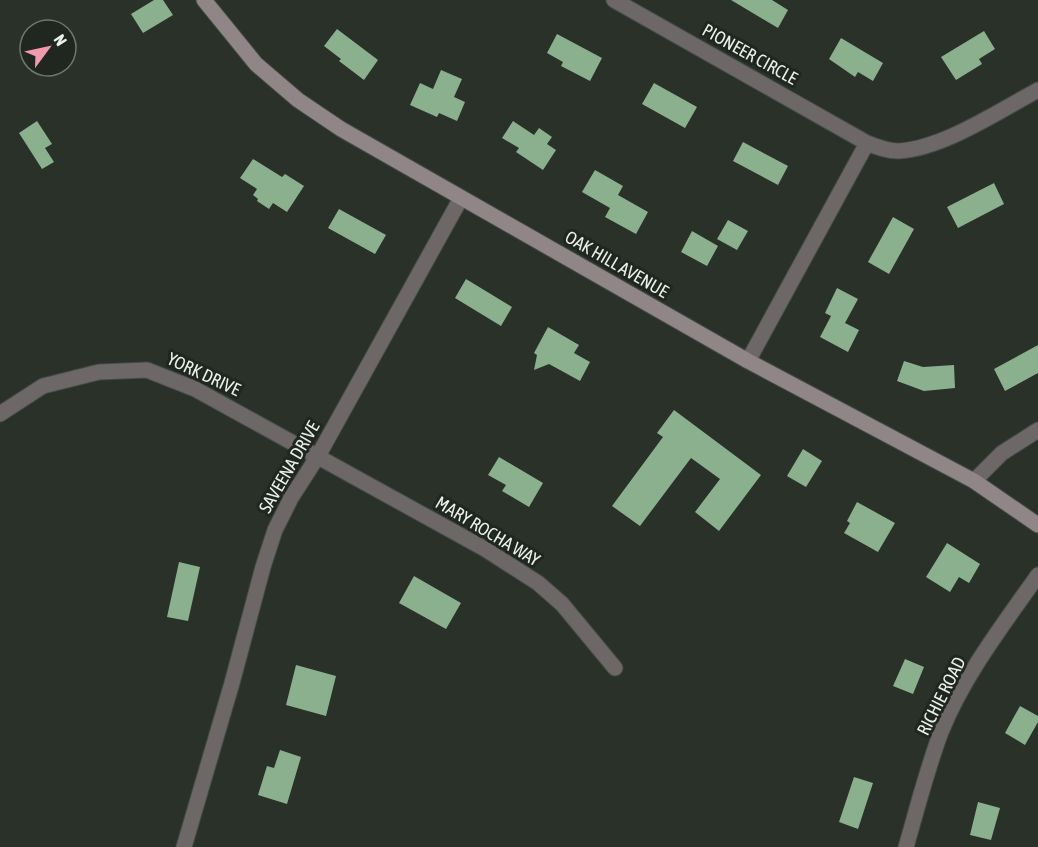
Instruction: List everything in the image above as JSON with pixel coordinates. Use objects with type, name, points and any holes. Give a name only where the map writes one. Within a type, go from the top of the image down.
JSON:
[{"type":"main road","name":"OAK HILL AVENUE","points":[[204,0],[256,64],[298,100],[341,129],[748,361],[974,481],[1038,525]]},
{"type":"street","name":"PIONEER CIRCLE","points":[[614,0],[867,143],[882,149],[896,151],[928,145],[951,136],[1038,90]]},
{"type":"street","points":[[748,361],[867,143]]},
{"type":"street","name":"SAVEENA DRIVE","points":[[184,847],[275,530],[461,198]]},
{"type":"street","name":"YORK DRIVE","points":[[0,414],[43,386],[99,372],[147,370],[195,389],[318,456]]},
{"type":"street","points":[[974,481],[1002,453],[1019,440],[1038,430]]},
{"type":"street","name":"MARY ROCHA WAY","points":[[318,456],[485,549],[538,583],[562,604],[615,669]]},
{"type":"street","name":"RICHIE ROAD","points":[[906,847],[942,732],[963,687],[1038,575]]},
{"type":"building","points":[[154,0],[163,0],[173,15],[143,33],[131,14]]},
{"type":"building","points":[[731,0],[772,0],[788,10],[778,28]]},
{"type":"building","points":[[337,29],[378,60],[364,80],[324,46]]},
{"type":"building","points":[[984,31],[995,49],[979,59],[982,64],[956,80],[941,57]]},
{"type":"building","points":[[557,34],[602,58],[590,81],[561,66],[563,62],[547,53]]},
{"type":"building","points":[[841,38],[883,63],[873,81],[858,72],[855,77],[829,59]]},
{"type":"building","points":[[441,70],[462,79],[454,97],[465,102],[457,121],[439,113],[437,117],[410,105],[420,83],[433,89]]},
{"type":"building","points":[[654,83],[697,107],[685,128],[642,104]]},
{"type":"building","points":[[37,121],[52,144],[45,148],[54,162],[42,169],[19,133]]},
{"type":"building","points":[[513,121],[534,135],[539,128],[552,137],[547,144],[556,150],[543,170],[516,152],[519,148],[502,138]]},
{"type":"building","points":[[743,142],[788,166],[778,185],[733,161]]},
{"type":"building","points":[[253,159],[282,177],[285,174],[304,186],[287,212],[273,203],[269,209],[257,201],[258,199],[253,195],[257,189],[240,178]]},
{"type":"building","points":[[595,170],[623,186],[618,195],[648,212],[636,234],[605,217],[610,208],[582,192]]},
{"type":"building","points":[[994,183],[1004,204],[958,228],[947,207]]},
{"type":"building","points":[[339,209],[386,235],[375,254],[328,228]]},
{"type":"building","points":[[893,217],[914,229],[889,274],[868,262]]},
{"type":"building","points":[[728,220],[748,231],[737,250],[717,239]]},
{"type":"building","points":[[692,231],[718,246],[707,266],[681,252]]},
{"type":"building","points":[[466,279],[512,307],[501,326],[455,298]]},
{"type":"building","points":[[837,288],[858,299],[845,323],[859,330],[848,352],[820,337],[831,316],[825,313]]},
{"type":"building","points":[[548,327],[579,345],[574,353],[590,362],[580,381],[549,364],[534,370],[537,355],[534,353]]},
{"type":"building","points":[[1038,345],[1038,373],[1005,391],[994,369]]},
{"type":"building","points":[[904,361],[923,367],[954,365],[955,388],[924,391],[897,381]]},
{"type":"building","points":[[674,410],[761,475],[719,531],[695,512],[720,479],[691,458],[640,526],[612,506],[663,437],[657,433]]},
{"type":"building","points":[[803,449],[822,461],[806,487],[787,476]]},
{"type":"building","points":[[499,457],[543,483],[529,507],[502,491],[506,485],[488,475]]},
{"type":"building","points":[[857,502],[895,523],[878,552],[844,533],[850,523],[847,521]]},
{"type":"building","points":[[947,543],[980,564],[969,583],[959,577],[950,592],[926,577]]},
{"type":"building","points":[[179,562],[200,567],[188,621],[167,617]]},
{"type":"building","points":[[414,576],[461,603],[446,629],[399,603]]},
{"type":"building","points":[[905,659],[924,667],[913,694],[893,686]]},
{"type":"building","points":[[296,665],[336,676],[326,716],[286,705]]},
{"type":"building","points":[[1020,706],[1038,716],[1038,722],[1025,745],[1005,733]]},
{"type":"building","points":[[280,750],[301,757],[287,804],[258,795],[267,766],[274,768]]},
{"type":"building","points":[[854,777],[873,783],[858,829],[839,822]]},
{"type":"building","points":[[978,802],[1000,808],[991,840],[970,835]]}]
